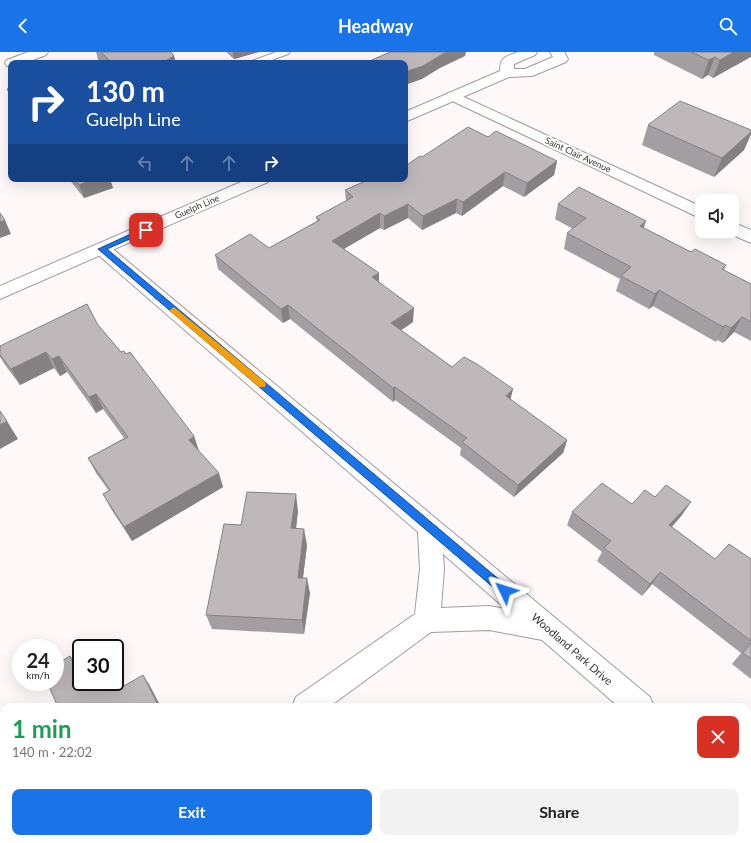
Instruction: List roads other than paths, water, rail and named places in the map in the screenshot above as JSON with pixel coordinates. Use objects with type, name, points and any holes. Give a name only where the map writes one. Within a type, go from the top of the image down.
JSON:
[{"type":"street","points":[[20,60],[41,52]]},
{"type":"street","points":[[507,73],[508,62],[530,52]]},
{"type":"street","points":[[408,116],[507,73],[527,73],[561,59],[557,52]]},
{"type":"street","name":"Saint Clair Avenue","points":[[453,96],[695,211]]},
{"type":"street","name":"Guelph Line","points":[[0,293],[255,182]]},
{"type":"street","points":[[739,231],[751,237]]},
{"type":"street","name":"Woodland Park Drive","points":[[102,249],[635,703]]},
{"type":"street","points":[[427,620],[432,569],[429,526]]},
{"type":"street","points":[[312,703],[427,620],[490,618],[550,629]]},
{"type":"lane","points":[[263,60],[285,52]]}]
